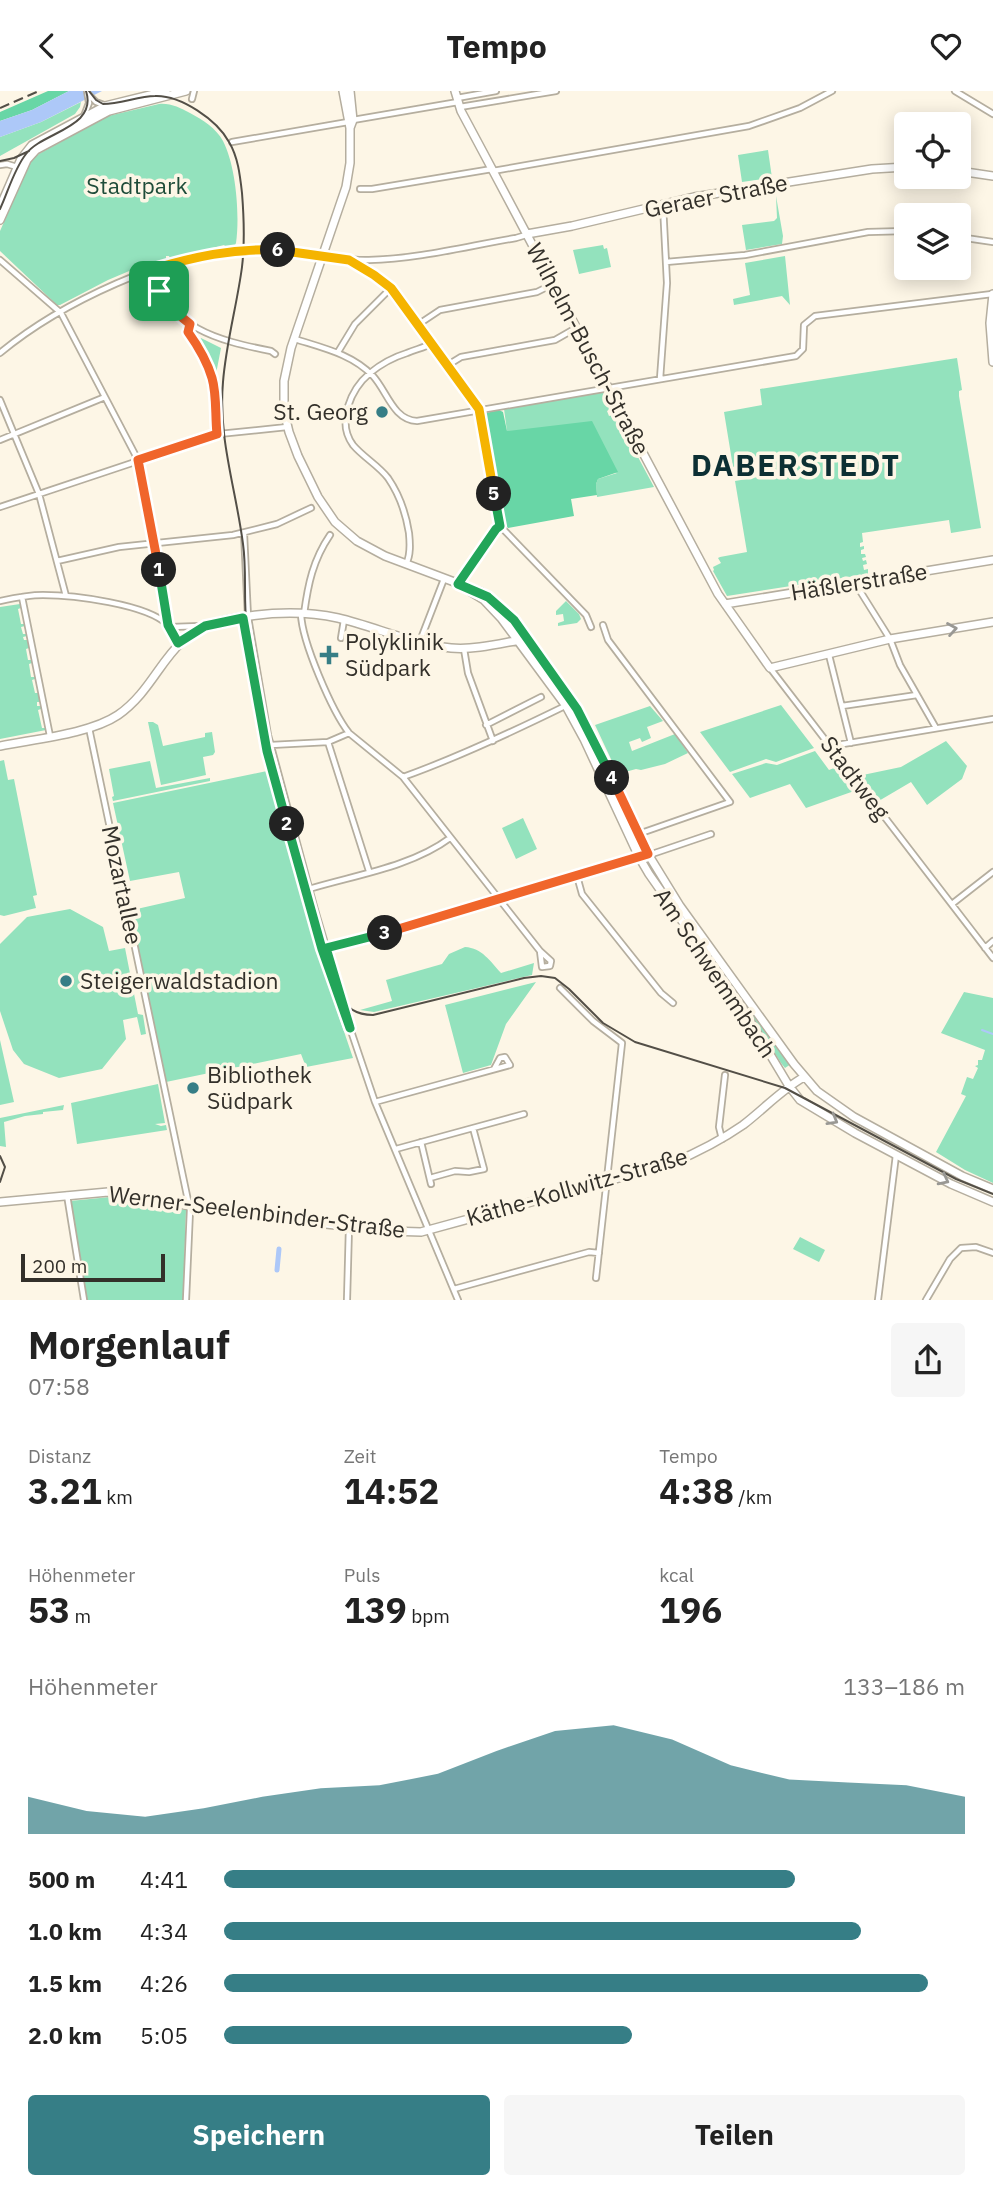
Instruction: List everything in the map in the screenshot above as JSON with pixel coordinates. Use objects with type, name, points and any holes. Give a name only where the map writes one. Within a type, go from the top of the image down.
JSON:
[{"type":"street","points":[[87,91],[91,100],[119,108]]},
{"type":"street","points":[[0,220],[29,156],[36,150],[105,106],[166,91]]},
{"type":"street","points":[[0,207],[17,167],[32,145],[84,116],[186,91]]},
{"type":"street","points":[[192,99],[194,91]]},
{"type":"street","points":[[343,91],[350,123]]},
{"type":"street","points":[[350,91],[349,175],[295,339],[284,381],[288,427],[309,481],[335,522],[364,545],[458,584],[500,526]]},
{"type":"street","points":[[232,142],[350,123],[496,91]]},
{"type":"street","points":[[457,99],[556,91]]},
{"type":"street","points":[[360,189],[493,170],[764,122],[800,108],[832,91]]},
{"type":"street","points":[[956,91],[993,114]]},
{"type":"street","name":"Wilhelm-Busch-Straße","points":[[457,99],[724,604]]},
{"type":"street","points":[[76,126],[91,100]]},
{"type":"street","points":[[0,165],[17,167]]},
{"type":"street","name":"Geraer Straße","points":[[527,234],[572,226],[663,203],[859,171],[894,168]]},
{"type":"street","points":[[971,173],[993,176]]},
{"type":"street","points":[[660,379],[666,306],[663,203]]},
{"type":"street","points":[[666,262],[745,255],[867,232],[894,231]]},
{"type":"street","points":[[0,353],[25,334],[114,285],[150,270],[208,254],[246,250],[292,251],[349,260],[389,259],[527,234]]},
{"type":"street","points":[[971,239],[993,242]]},
{"type":"street","points":[[0,260],[61,313],[138,460],[170,626],[178,643]]},
{"type":"street","points":[[349,260],[391,288],[479,409],[500,526],[586,615],[591,627]]},
{"type":"street","points":[[150,270],[163,299],[190,324],[220,339],[275,354]]},
{"type":"street","points":[[419,324],[440,310],[537,292],[553,284]]},
{"type":"street","points":[[338,352],[355,324],[391,288]]},
{"type":"street","points":[[295,339],[338,352],[370,373],[398,413],[411,421],[796,356],[803,349],[804,325],[815,316],[993,294],[990,314],[993,362]]},
{"type":"street","points":[[190,324],[188,332],[206,363],[214,386],[217,434]]},
{"type":"street","points":[[448,365],[461,357],[555,340],[576,328]]},
{"type":"street","points":[[406,564],[410,537],[398,496],[385,474],[352,443],[347,430],[347,415],[351,399],[370,373],[396,357],[432,343]]},
{"type":"street","points":[[0,440],[105,397]]},
{"type":"street","points":[[0,400],[39,494],[66,596]]},
{"type":"street","points":[[0,507],[217,434],[288,427]]},
{"type":"street","points":[[57,561],[119,547],[211,539],[244,533],[277,524],[311,508]]},
{"type":"street","points":[[244,533],[246,618],[268,745],[307,889],[324,949],[375,1101],[458,1300]]},
{"type":"street","points":[[330,535],[311,573],[303,629],[336,713],[349,733],[403,777],[540,951]]},
{"type":"street","name":"Häßlerstraße","points":[[724,604],[993,560]]},
{"type":"street","points":[[420,642],[444,579]]},
{"type":"street","points":[[855,583],[890,639],[895,654],[936,728]]},
{"type":"street","name":"Am Schwemmbach","points":[[458,584],[481,592],[514,620],[581,716],[648,854],[795,1095],[806,1104],[896,1155],[951,1184],[993,1202]]},
{"type":"street","name":"Am Schwemmbach","points":[[458,584],[494,609],[565,705],[584,739],[639,857],[667,902],[804,1077],[837,1107],[902,1144],[993,1189]]},
{"type":"street","points":[[0,601],[45,595],[66,596],[129,608],[157,617],[170,626],[205,626],[246,618],[323,615],[450,648],[527,639]]},
{"type":"street","points":[[22,597],[50,736]]},
{"type":"street","name":"Stadtweg","points":[[724,604],[993,958]]},
{"type":"street","points":[[341,638],[344,620]]},
{"type":"street","points":[[770,668],[890,639],[993,622]]},
{"type":"street","points":[[603,625],[608,640],[730,801],[643,831]]},
{"type":"street","points":[[0,746],[89,728],[108,721],[132,704],[150,684],[178,643],[205,626]]},
{"type":"street","points":[[464,648],[468,673],[493,741]]},
{"type":"street","points":[[829,654],[851,743]]},
{"type":"street","points":[[842,706],[917,695]]},
{"type":"street","points":[[486,725],[541,697]]},
{"type":"street","points":[[403,777],[493,741],[565,705]]},
{"type":"street","points":[[831,746],[993,719]]},
{"type":"street","name":"Mozartallee","points":[[89,728],[189,1206],[189,1279],[186,1300]]},
{"type":"street","points":[[268,745],[328,742],[349,733]]},
{"type":"street","points":[[328,742],[369,871]]},
{"type":"street","points":[[324,949],[711,834]]},
{"type":"street","points":[[307,889],[403,862],[450,838]]},
{"type":"street","points":[[951,904],[993,872]]},
{"type":"street","points":[[577,876],[582,894],[673,1003]]},
{"type":"street","points":[[986,949],[993,941]]},
{"type":"street","points":[[560,988],[593,1021],[622,1043],[596,1278]]},
{"type":"street","points":[[375,1101],[494,1069]]},
{"type":"street","points":[[722,1139],[719,1126],[725,1075]]},
{"type":"street","name":"Käthe-Kollwitz-Straße","points":[[429,1229],[670,1164],[695,1154],[745,1124],[789,1086],[804,1077]]},
{"type":"street","points":[[396,1149],[524,1114]]},
{"type":"street","points":[[421,1142],[431,1181],[455,1171],[484,1169],[473,1128]]},
{"type":"street","points":[[878,1300],[896,1155],[902,1144]]},
{"type":"street","name":"Werner-Seelenbinder-Straße","points":[[0,1202],[107,1192],[189,1206],[349,1227],[412,1232],[429,1229]]},
{"type":"street","points":[[67,1195],[84,1300]]},
{"type":"street","points":[[347,1300],[349,1227]]},
{"type":"street","points":[[926,1300],[950,1259],[961,1248],[976,1247],[993,1253]]},
{"type":"street","points":[[454,1289],[589,1252],[599,1253]]},
{"type":"green space","points":[[48,91],[69,91],[32,110],[0,121],[0,112]]},
{"type":"green space","points":[[81,102],[75,114],[0,156],[0,137],[41,122]]},
{"type":"green space","name":"Stadtpark","points":[[159,104],[175,106],[195,116],[213,128],[223,141],[236,191],[235,245],[224,245],[170,259],[166,256],[166,260],[141,266],[57,305],[0,251],[0,231],[30,163],[37,155],[108,116]]},
{"type":"green space","points":[[768,150],[772,178],[763,177],[742,182],[738,155]]},
{"type":"green space","points":[[776,196],[782,244],[746,250],[742,225],[774,221],[777,218]]},
{"type":"green space","points":[[603,245],[604,249],[607,248],[611,267],[579,274],[573,250]]},
{"type":"green space","points":[[785,256],[790,305],[782,296],[734,305],[733,299],[750,295],[745,263]]},
{"type":"green space","points":[[201,338],[221,348],[216,374],[213,373],[197,341]]},
{"type":"green space","points":[[957,358],[962,390],[959,391],[959,396],[981,528],[951,533],[949,520],[862,533],[863,542],[860,547],[864,546],[864,549],[861,554],[865,554],[866,557],[862,558],[867,564],[863,565],[864,570],[868,569],[868,574],[727,596],[713,567],[721,563],[718,558],[720,557],[747,552],[735,481],[770,475],[767,461],[733,467],[724,412],[762,405],[760,389]]},
{"type":"green space","points":[[604,392],[612,408],[607,411],[609,416],[615,414],[654,487],[597,497],[598,479],[617,473],[507,431],[504,409]]},
{"type":"green space","points":[[499,410],[503,412],[507,431],[592,421],[618,472],[598,479],[597,495],[571,499],[574,516],[508,528],[502,518],[484,415]]},
{"type":"green space","points":[[566,601],[581,619],[577,623],[558,626],[558,623],[564,621],[563,614],[556,615],[556,611]]},
{"type":"green space","points":[[20,604],[21,608],[18,609],[21,624],[25,626],[21,627],[23,634],[27,636],[23,637],[28,640],[28,660],[32,660],[29,664],[31,677],[35,677],[32,680],[40,702],[37,702],[37,706],[41,706],[38,710],[42,728],[46,730],[0,739],[0,607]]},
{"type":"green space","points":[[781,705],[814,748],[776,762],[766,759],[730,772],[700,732]]},
{"type":"green space","points":[[650,706],[663,721],[647,727],[651,738],[642,742],[640,738],[629,742],[632,751],[675,734],[688,753],[665,764],[618,774],[595,725]]},
{"type":"green space","points":[[148,722],[158,725],[163,746],[205,737],[205,733],[212,732],[215,752],[203,757],[206,775],[161,785]]},
{"type":"green space","points":[[946,741],[967,766],[962,779],[927,805],[911,782],[877,802],[858,776],[901,767]]},
{"type":"green space","points":[[815,751],[829,770],[839,766],[857,790],[806,808],[790,784],[750,798],[732,774],[766,763],[777,765]]},
{"type":"green space","points":[[4,760],[8,780],[14,779],[37,895],[33,896],[36,908],[4,916],[0,915],[0,761]]},
{"type":"green space","points":[[150,761],[156,788],[210,778],[210,781],[113,801],[109,769]]},
{"type":"green space","points":[[267,771],[315,946],[353,1058],[306,1067],[301,1054],[166,1082],[162,1075],[128,911],[185,898],[179,872],[130,881],[113,803]]},
{"type":"green space","points":[[523,818],[537,849],[516,859],[502,828]]},
{"type":"green space","name":"Steigerwaldstadion","points":[[70,909],[103,927],[109,951],[125,948],[138,1014],[143,1015],[146,1034],[141,1035],[137,1017],[123,1020],[126,1039],[102,1069],[59,1078],[24,1064],[13,1050],[0,1011],[0,944],[27,917]]},
{"type":"green space","points":[[465,947],[481,953],[501,973],[534,963],[532,975],[374,1012],[360,1010],[392,1001],[386,980],[442,964],[449,954]]},
{"type":"green space","points":[[536,982],[506,1024],[491,1065],[463,1073],[445,1005]]},
{"type":"green space","points":[[964,992],[993,998],[993,1183],[936,1152],[966,1096],[961,1094],[967,1077],[973,1079],[978,1068],[975,1066],[978,1065],[978,1060],[982,1060],[985,1050],[941,1033]]},
{"type":"green space","points":[[739,993],[791,1064],[785,1068],[781,1063],[737,994]]},
{"type":"green space","points":[[0,1040],[14,1102],[0,1105]]},
{"type":"green space","points":[[158,1084],[165,1123],[155,1124],[166,1125],[167,1130],[77,1144],[71,1103]]},
{"type":"green space","points":[[64,1105],[63,1110],[4,1122],[6,1147],[0,1146],[0,1118]]},
{"type":"green space","points":[[110,1197],[186,1210],[183,1300],[86,1300],[70,1201]]},
{"type":"green space","points":[[800,1237],[825,1250],[819,1262],[793,1249]]},
{"type":"water","points":[[69,91],[102,91],[41,122],[0,137],[0,121],[32,110]]},
{"type":"waterway","points":[[982,1030],[993,1034]]},
{"type":"waterway","points":[[277,1270],[279,1249]]},
{"type":"tram line","points":[[0,209],[26,154],[34,146],[77,121],[88,103],[86,91]]},
{"type":"tram line","points":[[89,91],[103,104],[155,96],[187,104],[216,125],[229,142],[237,160],[242,193],[244,248],[224,367],[222,403],[225,444],[243,544],[247,629],[263,721],[285,813],[324,948],[338,993],[344,1003],[357,1012],[373,1015],[524,978],[555,978],[603,1023],[635,1042],[785,1088],[956,1179],[993,1194]]},
{"type":"tram line","points":[[0,161],[29,151]]},
{"type":"tram line","points":[[0,1156],[5,1167],[0,1182]]},
{"type":"railway","points":[[0,108],[39,91]]},
{"type":"place","name":"St. Georg","points":[[382,412]]},
{"type":"place","name":"Polyklinik Südpark","points":[[329,655]]},
{"type":"place","name":"Steigerwaldstadion","points":[[66,981]]},
{"type":"place","name":"Bibliothek Südpark","points":[[193,1088]]},
{"type":"district","name":"DABERSTEDT","points":[[796,466]]},
{"type":"route","points":[[246,250],[292,251],[349,260],[391,288],[479,409],[500,526],[458,584],[481,592],[508,614],[565,690],[592,736],[648,854],[326,948],[350,1028],[322,949],[272,773],[243,618],[205,626],[178,643],[168,625],[138,460],[217,434],[214,386],[202,353],[188,332],[190,324],[173,310],[159,291],[150,270],[217,252],[246,250]]}]
